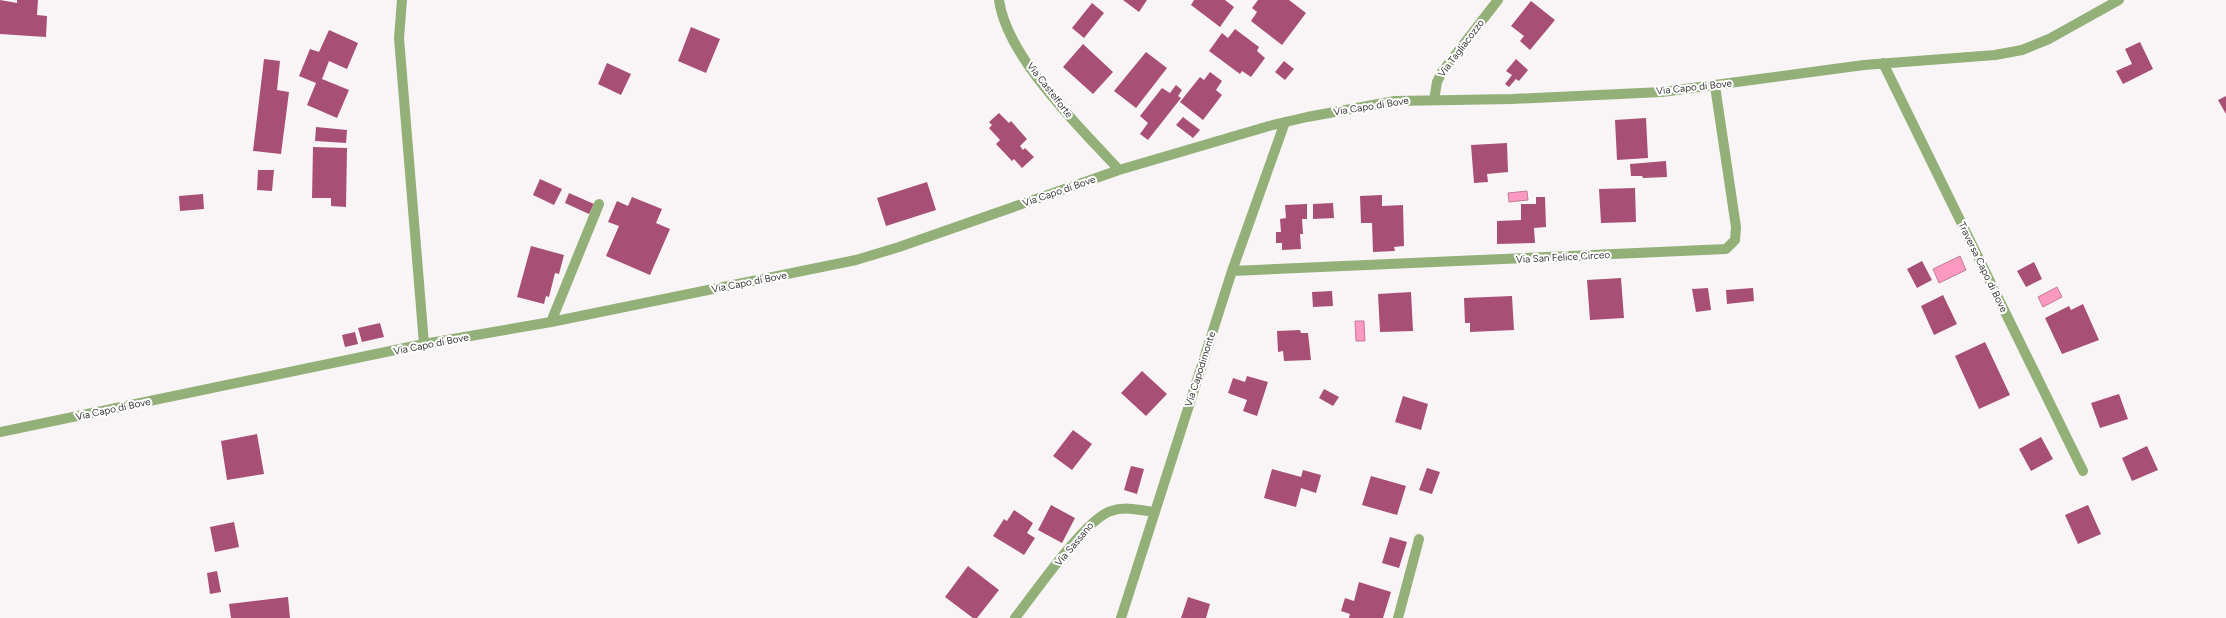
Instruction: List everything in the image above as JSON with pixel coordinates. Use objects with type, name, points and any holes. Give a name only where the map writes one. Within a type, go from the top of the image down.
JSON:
[{"type":"street","points":[[402,0],[399,38],[424,344]]},
{"type":"street","name":"Via Castelforte","points":[[999,0],[1007,27],[1034,72],[1065,110],[1119,170]]},
{"type":"street","name":"Via Tagliacozzo","points":[[1434,100],[1440,74],[1498,0]]},
{"type":"street","name":"Via Capo di Bove","points":[[0,432],[424,344],[551,322],[869,256],[1119,170],[1285,122],[1383,103],[1662,92],[1883,63],[1981,57],[2022,50],[2049,39],[2119,0]]},
{"type":"street","name":"Traversa Capo di Bove","points":[[1883,63],[2084,471]]},
{"type":"street","name":"Via San Felice Circeo","points":[[1232,271],[1726,249],[1735,240],[1736,227],[1715,86]]},
{"type":"street","name":"Via Capodimonte","points":[[1122,618],[1154,512],[1232,271],[1285,122]]},
{"type":"street","points":[[551,322],[599,204]]},
{"type":"street","name":"Via Sassano","points":[[1015,618],[1074,544],[1097,518],[1118,509],[1154,512]]},
{"type":"street","points":[[1398,618],[1419,540]]},
{"type":"shaded area","points":[[1527,191],[1528,200],[1509,202],[1508,193]]},
{"type":"shaded area","points":[[1960,256],[1966,270],[1939,283],[1933,269]]},
{"type":"shaded area","points":[[2057,287],[2062,297],[2043,307],[2038,297]]},
{"type":"shaded area","points":[[1355,321],[1364,321],[1365,341],[1356,341]]},
{"type":"building","points":[[0,0],[17,3],[17,0],[38,0],[37,15],[47,16],[46,37],[0,34]]},
{"type":"building","points":[[1123,0],[1147,0],[1139,12]]},
{"type":"building","points":[[1194,0],[1225,0],[1234,7],[1220,27],[1191,5]]},
{"type":"building","points":[[1258,0],[1289,0],[1306,13],[1282,45],[1251,21],[1257,12],[1252,8]]},
{"type":"building","points":[[1531,1],[1555,20],[1530,50],[1520,41],[1524,36],[1511,26]]},
{"type":"building","points":[[1092,3],[1104,13],[1084,38],[1072,28]]},
{"type":"building","points":[[691,27],[720,39],[706,73],[678,61]]},
{"type":"building","points":[[1235,29],[1259,47],[1257,51],[1265,58],[1251,77],[1242,71],[1240,74],[1209,51],[1222,33],[1228,38]]},
{"type":"building","points":[[329,30],[358,43],[347,69],[329,61],[322,79],[349,90],[337,118],[307,105],[316,83],[299,76],[310,49],[319,52]]},
{"type":"building","points":[[2140,42],[2153,69],[2123,84],[2116,71],[2132,64],[2125,49]]},
{"type":"building","points":[[1083,44],[1113,72],[1093,94],[1063,67]]},
{"type":"building","points":[[1146,52],[1167,68],[1136,108],[1114,91]]},
{"type":"building","points":[[264,59],[280,61],[277,90],[289,92],[281,154],[253,151]]},
{"type":"building","points":[[1516,59],[1528,70],[1519,81],[1516,79],[1509,87],[1505,84],[1512,75],[1506,71]]},
{"type":"building","points":[[1284,61],[1294,69],[1285,80],[1275,72]]},
{"type":"building","points":[[607,63],[631,74],[621,95],[598,84]]},
{"type":"building","points":[[1210,72],[1222,81],[1216,90],[1222,95],[1203,120],[1180,102],[1200,77],[1204,80]]},
{"type":"building","points":[[1176,85],[1182,90],[1178,96],[1181,98],[1148,140],[1140,134],[1148,123],[1140,116],[1162,88],[1170,93]]},
{"type":"building","points":[[2226,96],[2226,114],[2218,100]]},
{"type":"building","points":[[999,113],[1009,123],[1011,121],[1027,139],[1020,146],[1023,150],[1025,148],[1034,157],[1022,168],[1014,159],[1012,161],[996,144],[1000,140],[989,128],[992,125],[989,122]]},
{"type":"building","points":[[1183,117],[1200,130],[1193,138],[1176,125]]},
{"type":"building","points":[[1646,118],[1648,158],[1617,160],[1615,120]]},
{"type":"building","points":[[316,127],[347,130],[346,143],[315,141]]},
{"type":"building","points":[[1507,143],[1508,172],[1487,174],[1488,182],[1474,183],[1471,145]]},
{"type":"building","points":[[313,147],[347,148],[346,207],[331,206],[331,198],[312,198]]},
{"type":"building","points":[[1666,161],[1667,177],[1643,178],[1642,176],[1631,176],[1630,164]]},
{"type":"building","points":[[258,170],[274,170],[272,191],[257,190]]},
{"type":"building","points":[[540,179],[562,189],[554,205],[533,195]]},
{"type":"building","points":[[927,182],[936,210],[886,226],[877,198]]},
{"type":"building","points":[[1635,188],[1636,222],[1601,223],[1599,189]]},
{"type":"building","points":[[569,193],[594,204],[589,214],[565,203]]},
{"type":"building","points":[[203,194],[204,209],[180,211],[179,196]]},
{"type":"building","points":[[1382,195],[1382,206],[1403,205],[1404,246],[1394,247],[1395,251],[1373,252],[1372,223],[1361,223],[1360,196]]},
{"type":"building","points":[[632,197],[662,209],[656,223],[670,229],[650,275],[606,256],[619,226],[608,222],[617,201],[628,206]]},
{"type":"building","points":[[1536,197],[1545,197],[1546,227],[1534,228],[1535,243],[1497,244],[1497,221],[1521,220],[1521,204],[1536,204]]},
{"type":"building","points":[[1333,203],[1334,218],[1313,219],[1313,204]]},
{"type":"building","points":[[1307,204],[1307,219],[1302,219],[1303,234],[1300,234],[1301,249],[1282,250],[1282,243],[1276,243],[1276,232],[1281,232],[1280,219],[1286,218],[1285,205]]},
{"type":"building","points":[[531,246],[564,255],[559,274],[555,273],[549,297],[546,296],[544,304],[517,297]]},
{"type":"building","points":[[1922,261],[1932,280],[1917,288],[1907,269]]},
{"type":"building","points":[[2034,262],[2042,279],[2026,287],[2017,271]]},
{"type":"building","points":[[1621,278],[1624,318],[1590,320],[1587,280]]},
{"type":"building","points":[[1708,288],[1711,310],[1696,312],[1692,289]]},
{"type":"building","points":[[1753,288],[1754,301],[1727,304],[1726,290]]},
{"type":"building","points":[[1332,291],[1333,306],[1313,307],[1312,292]]},
{"type":"building","points":[[1411,292],[1413,331],[1380,332],[1378,294]]},
{"type":"building","points":[[1943,295],[1957,324],[1934,335],[1921,306]]},
{"type":"building","points":[[1512,296],[1514,330],[1470,332],[1470,323],[1465,323],[1464,298]]},
{"type":"building","points":[[2083,304],[2099,340],[2062,354],[2045,318],[2069,306],[2071,310]]},
{"type":"building","points":[[380,323],[384,337],[362,342],[358,328]]},
{"type":"building","points":[[1300,330],[1301,333],[1308,333],[1311,360],[1284,361],[1283,351],[1278,352],[1277,331]]},
{"type":"building","points":[[355,332],[358,344],[345,347],[342,335]]},
{"type":"building","points":[[1985,342],[2010,395],[1979,409],[1955,356]]},
{"type":"building","points":[[1142,371],[1167,394],[1146,416],[1121,393]]},
{"type":"building","points":[[1247,376],[1268,382],[1257,416],[1243,411],[1247,400],[1228,393],[1233,378],[1245,382]]},
{"type":"building","points":[[1324,389],[1339,397],[1333,406],[1319,398]]},
{"type":"building","points":[[2119,394],[2128,419],[2100,428],[2091,403]]},
{"type":"building","points":[[1403,396],[1428,404],[1421,430],[1395,422]]},
{"type":"building","points":[[1073,430],[1092,444],[1072,470],[1053,456]]},
{"type":"building","points":[[257,434],[264,474],[227,480],[221,441]]},
{"type":"building","points":[[2041,437],[2053,459],[2031,471],[2019,449]]},
{"type":"building","points":[[2147,446],[2158,470],[2132,481],[2122,458]]},
{"type":"building","points":[[1131,466],[1144,469],[1137,494],[1124,490]]},
{"type":"building","points":[[1427,468],[1440,472],[1432,494],[1419,490]]},
{"type":"building","points":[[1272,469],[1301,477],[1303,470],[1321,475],[1316,493],[1301,488],[1296,507],[1264,498]]},
{"type":"building","points":[[1371,476],[1406,486],[1397,515],[1362,505]]},
{"type":"building","points":[[1051,505],[1075,518],[1062,543],[1038,530]]},
{"type":"building","points":[[2088,505],[2101,534],[2078,544],[2065,515]]},
{"type":"building","points":[[1014,510],[1033,523],[1027,533],[1035,538],[1024,555],[993,536],[1004,519],[1007,521]]},
{"type":"building","points":[[234,522],[239,547],[215,552],[210,527]]},
{"type":"building","points":[[1390,537],[1407,542],[1399,568],[1382,563]]},
{"type":"building","points":[[968,566],[999,590],[977,618],[973,618],[945,597]]},
{"type":"building","points":[[217,571],[221,592],[210,594],[207,573]]},
{"type":"building","points":[[1359,582],[1391,592],[1383,618],[1349,618],[1350,614],[1341,611],[1345,598],[1354,601]]},
{"type":"building","points":[[288,597],[290,618],[231,618],[229,604]]},
{"type":"building","points":[[1188,597],[1210,604],[1206,618],[1181,618]]}]
